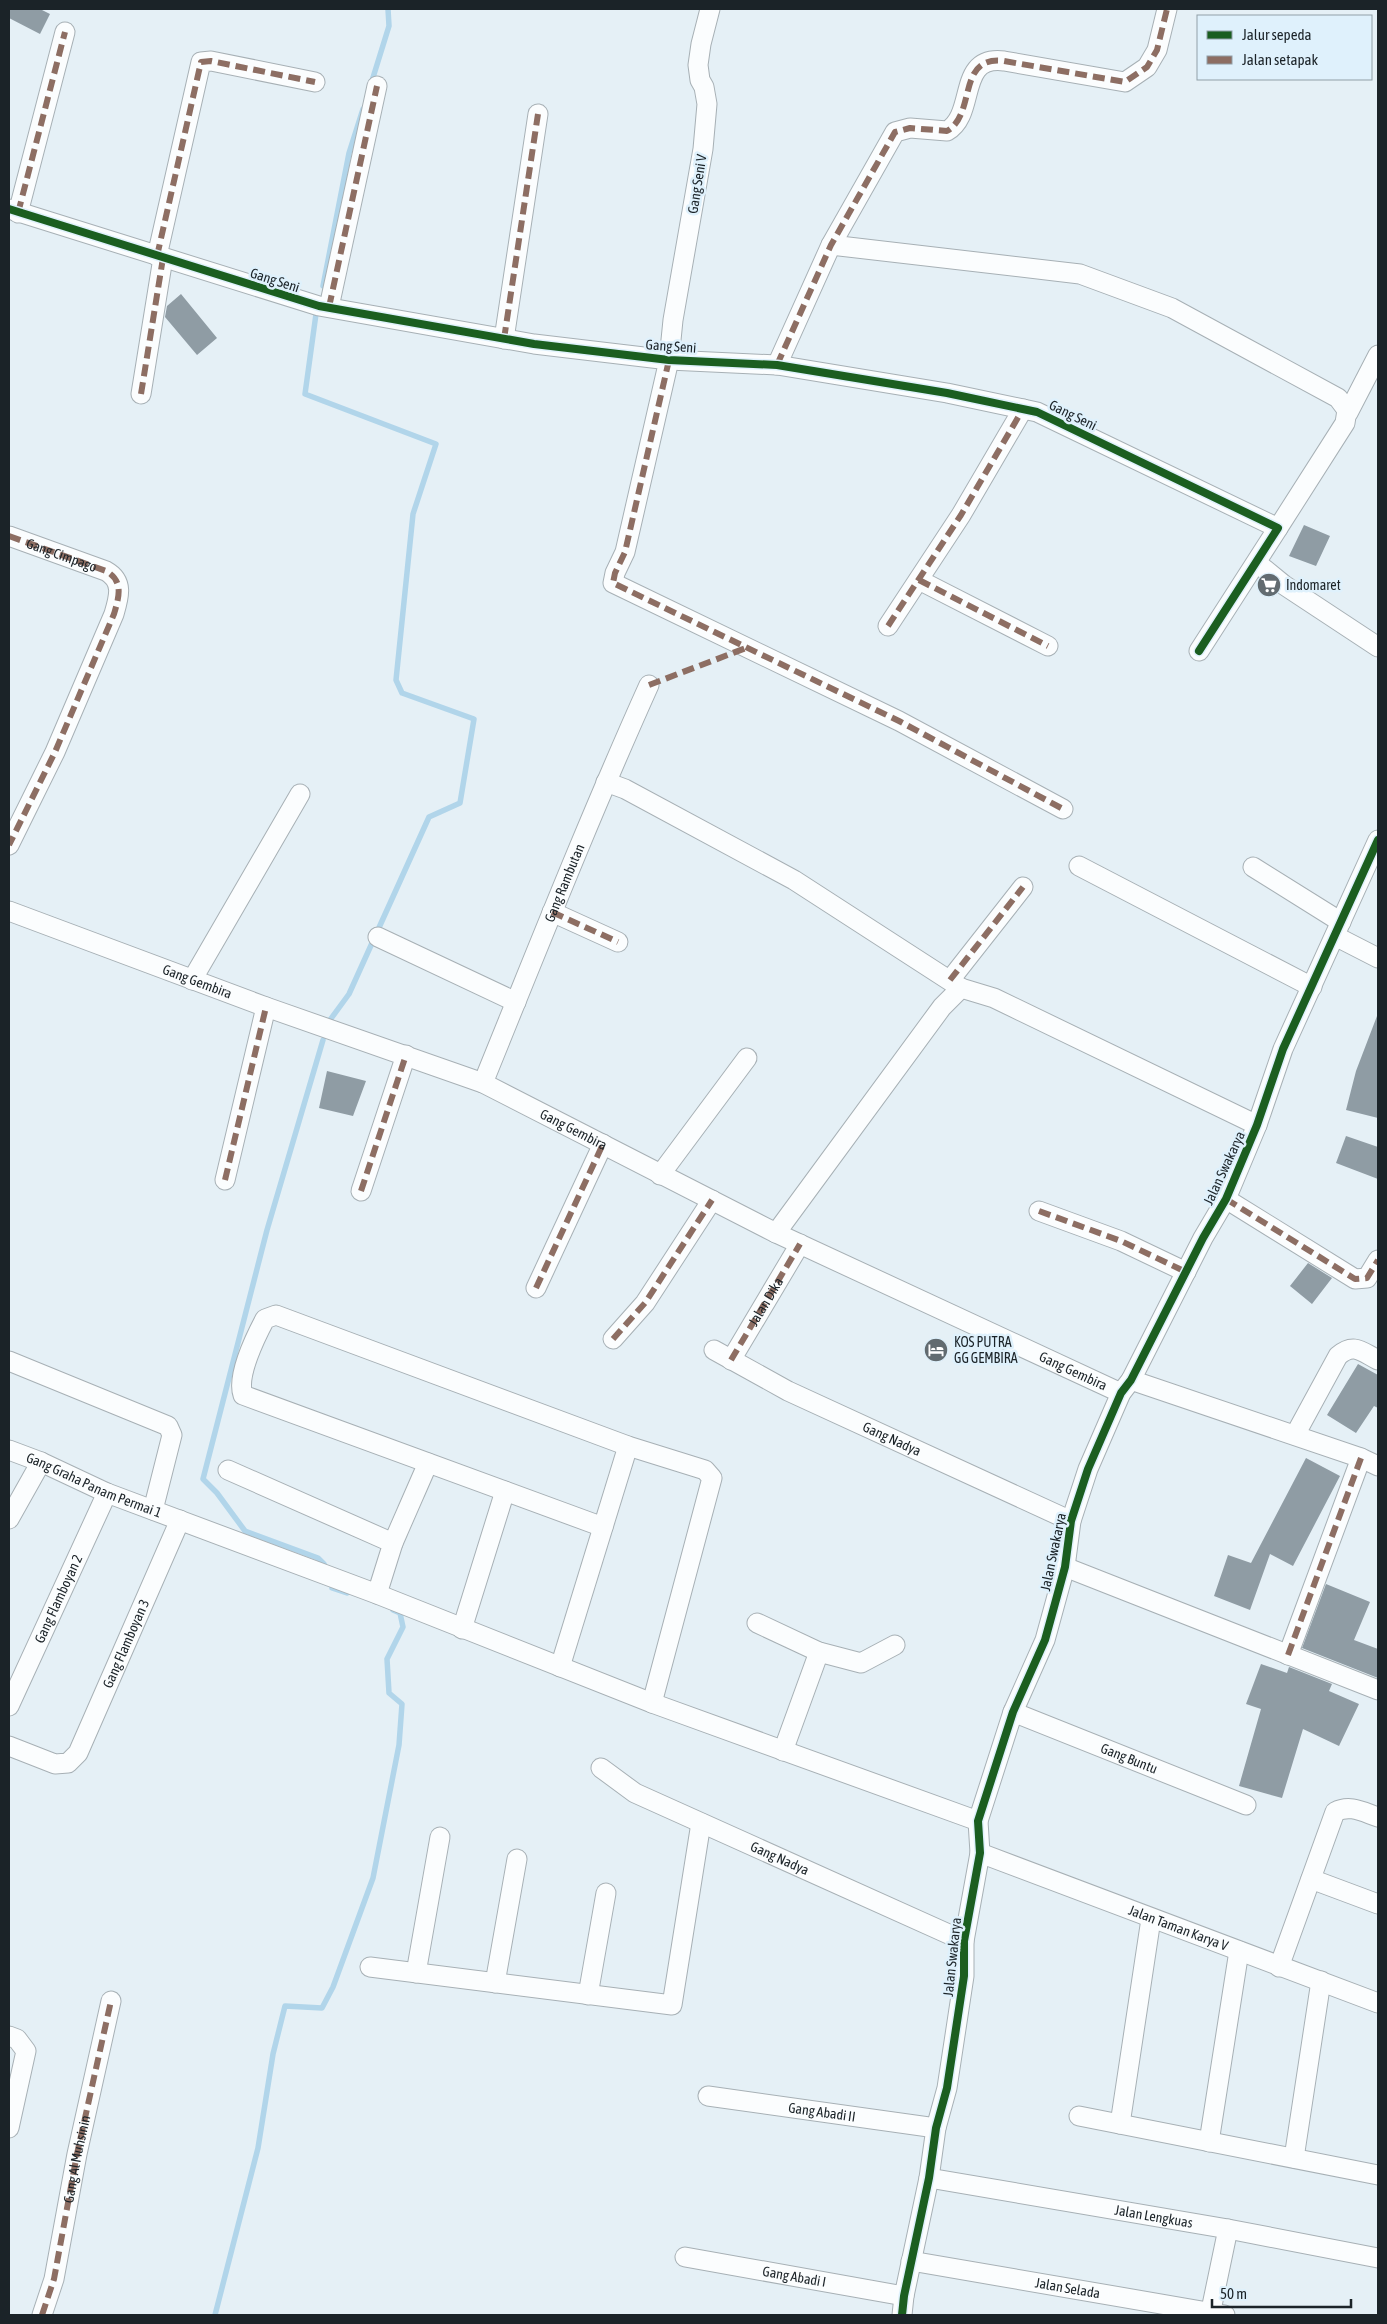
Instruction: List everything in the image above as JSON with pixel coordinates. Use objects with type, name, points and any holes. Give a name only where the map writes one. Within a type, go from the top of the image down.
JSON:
[{"type":"street","name":"Gang Seni V","points":[[710,9],[698,65],[707,104],[703,149],[673,320],[669,360],[624,552],[613,583],[899,721],[1063,809]]},
{"type":"street","points":[[777,365],[832,245],[895,132],[910,128],[947,131],[951,129],[960,115],[977,68],[995,60],[1125,82],[1147,67],[1156,50],[1167,9]]},
{"type":"street","points":[[13,211],[65,32]]},
{"type":"street","points":[[141,394],[160,257],[201,62],[211,61],[314,82]]},
{"type":"street","points":[[328,307],[377,86]]},
{"type":"street","points":[[504,338],[538,114]]},
{"type":"street","name":"Gang Seni","points":[[13,211],[302,302],[504,338],[669,360],[777,365],[947,393],[1037,412],[1278,528]]},
{"type":"street","points":[[832,245],[1080,274],[1172,308],[1338,398],[1346,407],[1348,413]]},
{"type":"street","points":[[1199,651],[1345,423],[1348,413],[1378,356]]},
{"type":"street","points":[[888,626],[919,580],[1024,409]]},
{"type":"street","name":"Gang Cimpago","points":[[9,536],[114,576],[119,584],[114,614],[55,752],[9,845]]},
{"type":"street","points":[[1257,563],[1284,585],[1378,648]]},
{"type":"street","points":[[919,580],[1048,646]]},
{"type":"street","name":"Gang Rambutan","points":[[483,1083],[606,782],[649,684]]},
{"type":"street","points":[[606,782],[625,789],[794,880],[955,984],[994,998],[1257,1126]]},
{"type":"street","points":[[192,980],[300,794]]},
{"type":"street","name":"Jalan Swakarya","points":[[902,2315],[904,2296],[929,2178],[936,2128],[947,2088],[964,1976],[964,1941],[980,1853],[978,1821],[1013,1712],[1045,1640],[1066,1567],[1071,1521],[1088,1469],[1126,1386],[1226,1199],[1257,1126],[1283,1049],[1378,840]]},
{"type":"street","points":[[1079,866],[1312,987]]},
{"type":"street","points":[[1253,867],[1378,958]]},
{"type":"street","points":[[776,1233],[942,1007],[955,984],[1024,887]]},
{"type":"street","name":"Gang Gembira","points":[[9,911],[266,1007],[483,1083],[776,1233],[1126,1386],[1295,1435],[1361,1458],[1378,1466]]},
{"type":"street","points":[[552,912],[618,942]]},
{"type":"street","points":[[378,937],[516,1002]]},
{"type":"street","points":[[225,1180],[266,1007]]},
{"type":"street","points":[[361,1191],[406,1055]]},
{"type":"street","points":[[660,1175],[747,1058]]},
{"type":"street","points":[[536,1288],[603,1144]]},
{"type":"street","points":[[1226,1199],[1355,1279],[1367,1278],[1378,1260]]},
{"type":"street","points":[[613,1340],[645,1303],[712,1200]]},
{"type":"street","points":[[1039,1211],[1121,1241],[1186,1272]]},
{"type":"street","name":"Jalan Dika","points":[[731,1360],[800,1244]]},
{"type":"street","points":[[603,1527],[243,1394],[241,1383],[248,1358],[265,1319],[276,1315],[628,1446],[705,1470],[712,1478],[652,1703]]},
{"type":"street","points":[[1295,1435],[1338,1356],[1347,1348],[1355,1348],[1378,1360]]},
{"type":"street","name":"Gang Nadya","points":[[714,1350],[788,1391],[1071,1521]]},
{"type":"street","points":[[9,1361],[168,1426],[172,1435],[153,1510]]},
{"type":"street","points":[[560,1667],[628,1446]]},
{"type":"street","name":"Gang Graha Panam Permai 1","points":[[9,1450],[41,1462],[107,1493],[377,1594],[652,1703],[978,1821]]},
{"type":"street","points":[[1288,1654],[1361,1458]]},
{"type":"street","points":[[9,1519],[41,1462]]},
{"type":"street","points":[[377,1594],[393,1543],[428,1463]]},
{"type":"street","points":[[228,1470],[393,1543]]},
{"type":"street","points":[[462,1629],[505,1491]]},
{"type":"street","name":"Gang Flamboyan 2","points":[[9,1706],[107,1493]]},
{"type":"street","name":"Gang Flamboyan 3","points":[[9,1746],[55,1764],[68,1764],[78,1753],[180,1520]]},
{"type":"street","points":[[1066,1567],[1378,1690]]},
{"type":"street","points":[[757,1623],[818,1652],[861,1663],[895,1645]]},
{"type":"street","points":[[782,1751],[818,1652]]},
{"type":"street","name":"Gang Buntu","points":[[1013,1712],[1246,1805]]},
{"type":"street","name":"Gang Nadya","points":[[601,1768],[635,1793],[964,1941]]},
{"type":"street","points":[[1279,1967],[1335,1812],[1342,1808],[1352,1808],[1378,1817]]},
{"type":"street","points":[[370,1967],[672,2005],[701,1823]]},
{"type":"street","points":[[416,1973],[440,1837]]},
{"type":"street","name":"Jalan Taman Karya V","points":[[980,1853],[1378,2003]]},
{"type":"street","points":[[496,1983],[517,1859]]},
{"type":"street","points":[[1311,1879],[1378,1904]]},
{"type":"street","points":[[588,1994],[606,1894]]},
{"type":"street","points":[[1120,2124],[1152,1919]]},
{"type":"street","points":[[1209,2142],[1239,1951]]},
{"type":"street","points":[[1294,2158],[1320,1981]]},
{"type":"street","name":"Gang Al Muhsinin","points":[[42,2315],[54,2279],[77,2154],[111,2001]]},
{"type":"street","points":[[9,2036],[18,2039],[26,2051],[9,2128]]},
{"type":"street","name":"Gang Abadi II","points":[[708,2096],[936,2128]]},
{"type":"street","points":[[1079,2116],[1378,2175]]},
{"type":"street","name":"Jalan Lengkuas","points":[[929,2178],[1378,2258]]},
{"type":"street","points":[[1215,2314],[1228,2230]]},
{"type":"street","name":"Gang Abadi I","points":[[685,2257],[904,2296]]},
{"type":"street","name":"Jalan Selada","points":[[911,2261],[1215,2314]]},
{"type":"building","points":[[9,9],[40,9],[50,14],[40,34],[9,18]]},
{"type":"building","points":[[181,294],[217,338],[197,355],[165,317],[167,306]]},
{"type":"building","points":[[1304,525],[1330,536],[1316,566],[1289,556]]},
{"type":"building","points":[[1377,1016],[1378,1118],[1346,1110],[1356,1071]]},
{"type":"building","points":[[327,1071],[366,1081],[353,1116],[319,1108]]},
{"type":"building","points":[[1346,1136],[1378,1147],[1378,1179],[1336,1163]]},
{"type":"building","points":[[1308,1263],[1332,1278],[1312,1304],[1290,1286]]},
{"type":"building","points":[[1358,1364],[1378,1375],[1378,1408],[1374,1406],[1356,1433],[1327,1415]]},
{"type":"building","points":[[1306,1458],[1340,1476],[1293,1566],[1270,1554],[1250,1610],[1214,1596],[1228,1555],[1251,1563]]},
{"type":"building","points":[[1326,1584],[1370,1602],[1354,1640],[1378,1649],[1378,1678],[1302,1648]]},
{"type":"building","points":[[1261,1664],[1287,1673],[1289,1667],[1332,1684],[1329,1691],[1359,1704],[1339,1746],[1303,1729],[1282,1798],[1239,1786],[1261,1709],[1246,1704]]},
{"type":"waterway","points":[[371,84],[389,26],[388,9]]},
{"type":"waterway","points":[[323,286],[349,153],[363,109]]},
{"type":"waterway","points":[[316,314],[305,394],[436,444],[413,514],[396,680],[402,693],[474,719],[460,803],[429,817],[349,994],[330,1020]]},
{"type":"waterway","points":[[323,1040],[267,1230],[203,1479],[217,1493],[245,1531],[318,1558],[324,1564]]},
{"type":"waterway","points":[[332,1588],[347,1593]]},
{"type":"waterway","points":[[215,2315],[258,2148],[273,2054],[285,2006],[322,2008],[333,1987],[373,1878],[399,1745],[402,1704],[389,1693],[387,1659],[403,1627],[400,1613],[393,1610]]},
{"type":"marked path","points":[[777,365],[831,245],[895,132],[910,128],[947,131],[956,123],[962,112],[973,76],[979,67],[989,62],[1004,61],[1125,82],[1147,67],[1157,50],[1167,9]]},
{"type":"marked path","points":[[18,213],[65,32]]},
{"type":"marked path","points":[[157,256],[201,62],[211,61],[315,82]]},
{"type":"marked path","points":[[329,307],[377,86]]},
{"type":"marked path","points":[[504,339],[538,114]]},
{"type":"marked path","points":[[141,394],[163,258]]},
{"type":"marked path","points":[[669,360],[625,552],[615,573],[613,583],[899,721],[1063,809]]},
{"type":"marked path","points":[[888,626],[961,515],[1023,409]]},
{"type":"marked path","points":[[9,536],[106,571],[116,580],[119,590],[114,614],[55,752],[9,845]]},
{"type":"marked path","points":[[919,580],[1048,646]]},
{"type":"marked path","points":[[649,685],[746,648]]},
{"type":"marked path","points":[[950,980],[1023,887]]},
{"type":"marked path","points":[[552,912],[618,942]]},
{"type":"marked path","points":[[225,1180],[266,1007]]},
{"type":"marked path","points":[[361,1191],[406,1055]]},
{"type":"marked path","points":[[536,1288],[603,1144]]},
{"type":"marked path","points":[[1226,1199],[1355,1279],[1367,1278],[1378,1260]]},
{"type":"marked path","points":[[613,1339],[645,1303],[712,1200]]},
{"type":"marked path","points":[[1039,1211],[1121,1241],[1186,1272]]},
{"type":"marked path","points":[[731,1360],[800,1244]]},
{"type":"marked path","points":[[1288,1655],[1361,1458]]},
{"type":"marked path","points":[[42,2315],[54,2279],[77,2154],[111,2001]]},
{"type":"cycle path","points":[[9,209],[319,306],[534,344],[669,360],[777,365],[947,393],[1037,412],[1278,528],[1199,651]]},
{"type":"cycle path","points":[[902,2315],[904,2296],[929,2178],[936,2128],[947,2088],[964,1976],[964,1941],[980,1853],[978,1821],[1013,1712],[1045,1640],[1065,1567],[1071,1521],[1088,1469],[1121,1393],[1131,1380],[1203,1238],[1226,1199],[1257,1125],[1283,1049],[1378,840]]},
{"type":"place","name":"Indomaret","points":[[1269,585]]},
{"type":"place","name":"KOS PUTRA GG GEMBIRA","points":[[936,1350]]}]
